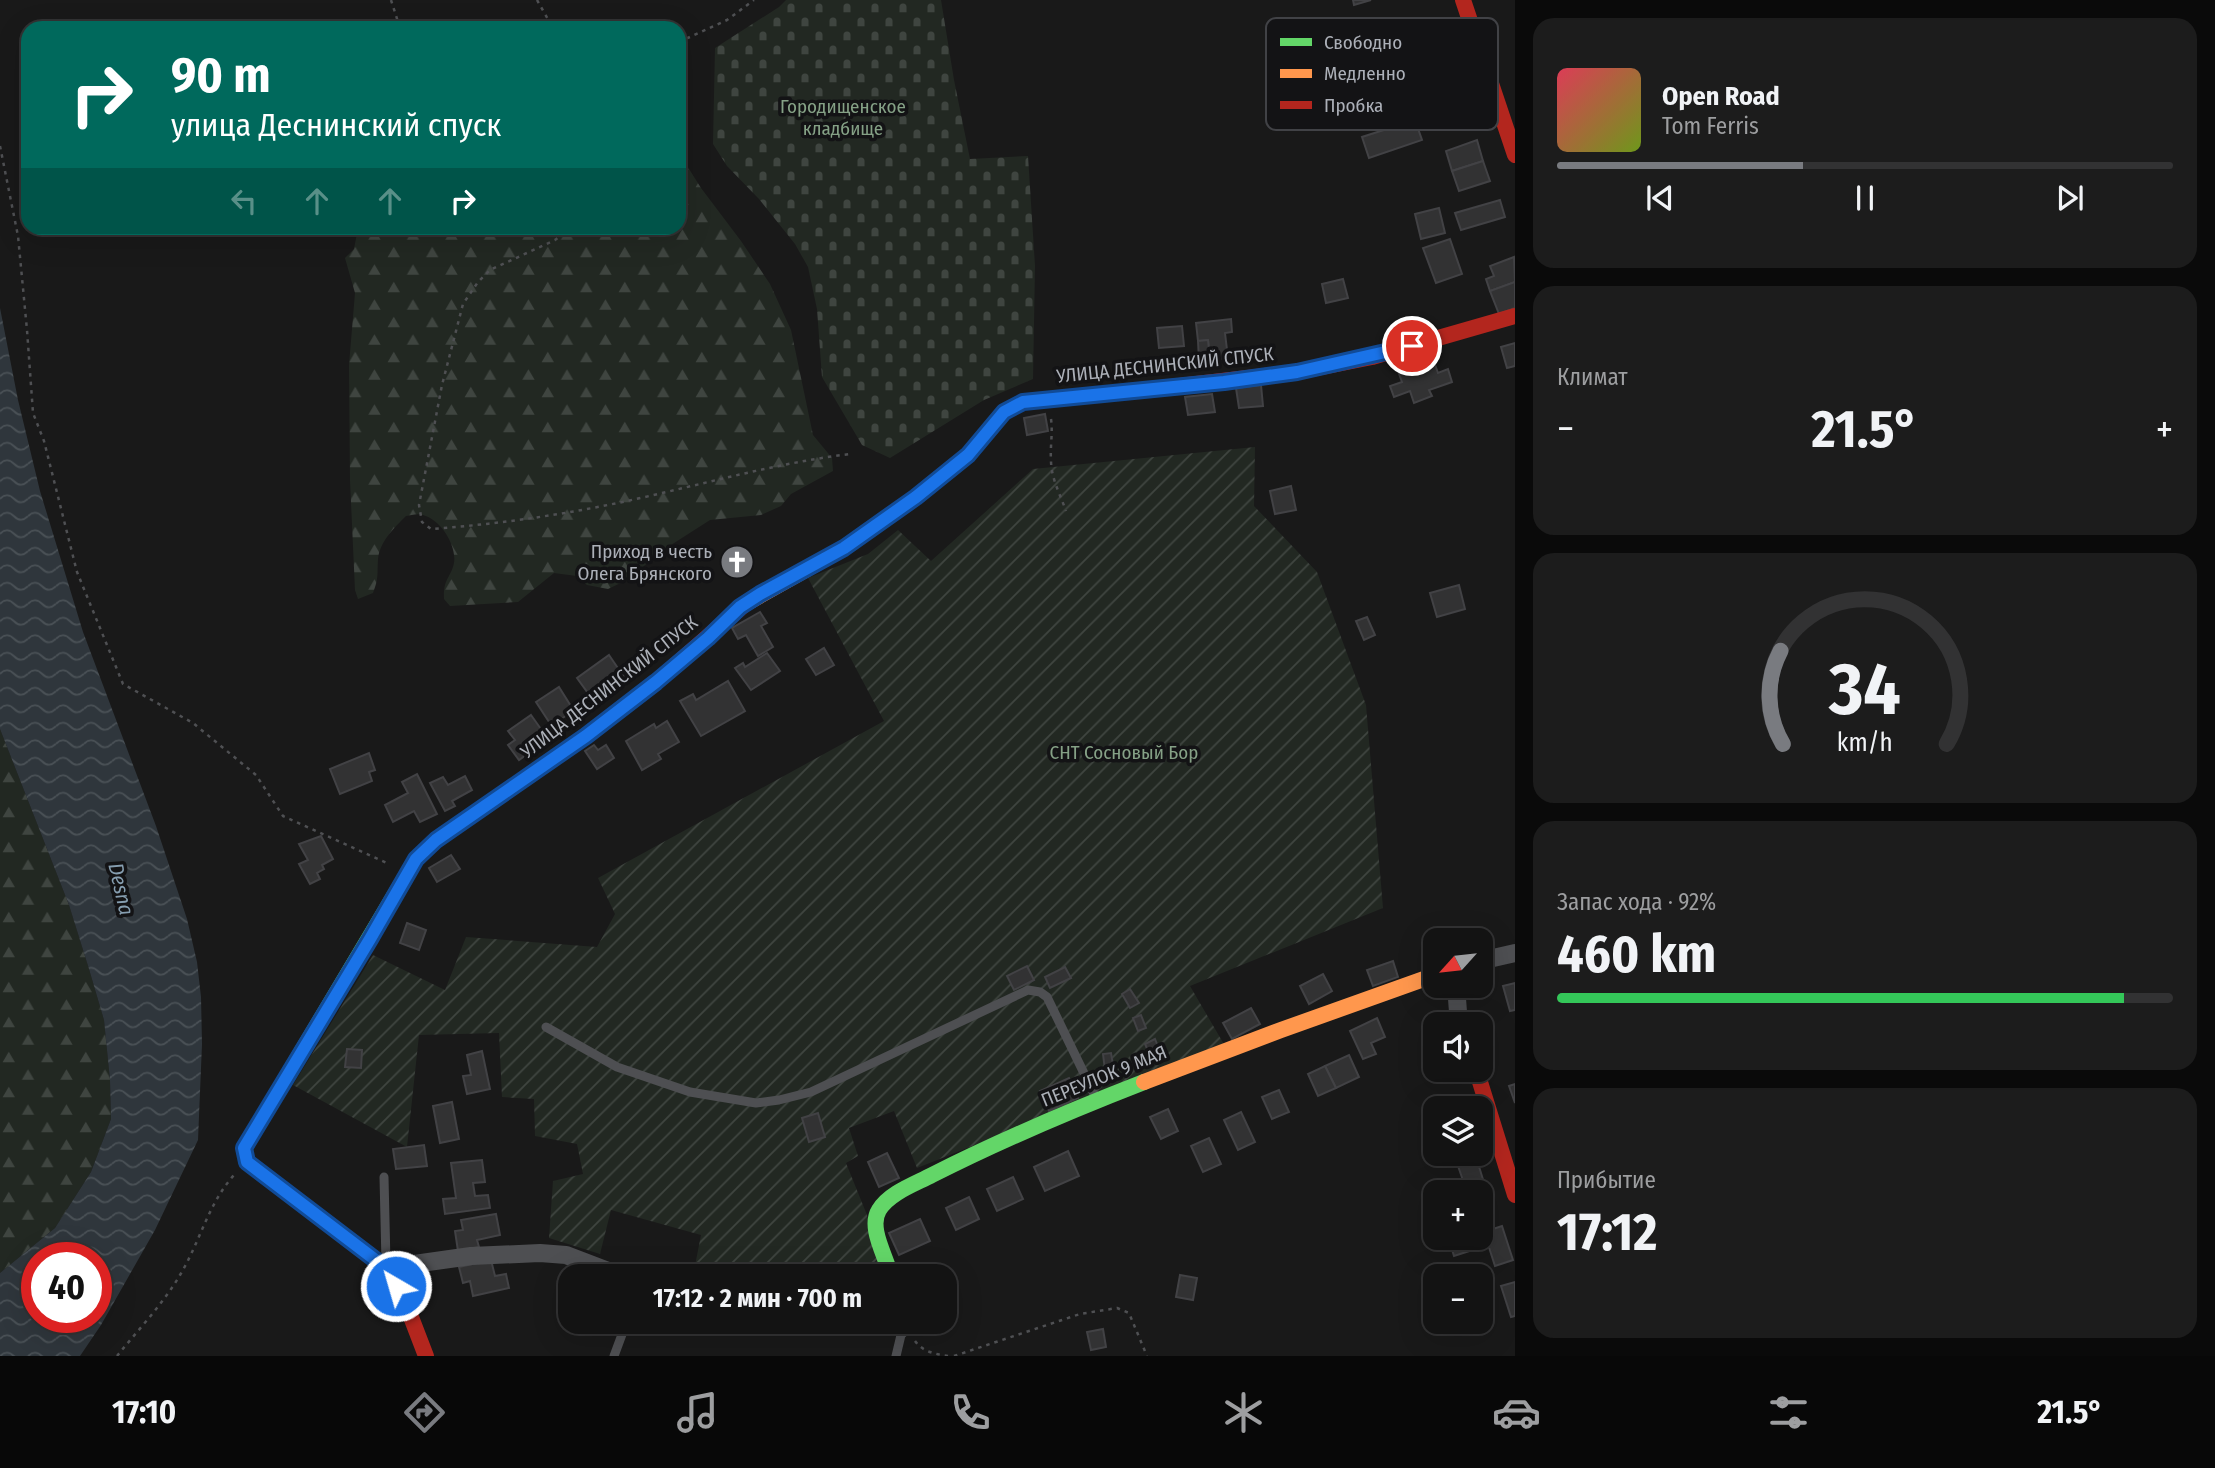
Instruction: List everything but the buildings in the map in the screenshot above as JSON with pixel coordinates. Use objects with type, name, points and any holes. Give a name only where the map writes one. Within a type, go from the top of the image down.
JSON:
[{"type":"street","points":[[1463,0],[1469,18]]},
{"type":"street","points":[[1498,104],[1515,155]]},
{"type":"street","name":"УЛИЦА ДЕСНИНСКИЙ СПУСК","points":[[247,1162],[244,1148],[416,859],[436,840],[586,736],[656,682],[740,607],[844,548],[916,497],[968,455],[1004,412],[1023,402],[1297,372],[1372,357],[1515,316]]},
{"type":"street","points":[[1493,958],[1515,953]]},
{"type":"street","name":"ПЕРЕУЛОК 9 МАЯ","points":[[888,1264],[875,1218],[878,1210],[889,1200],[973,1154],[1097,1100],[1423,979]]},
{"type":"street","points":[[1480,1082],[1515,1195]]},
{"type":"street","points":[[247,1162],[386,1268],[406,1304],[426,1356]]},
{"type":"street","points":[[386,1268],[471,1256],[540,1253],[566,1255],[590,1264]]},
{"type":"lane","points":[[546,1027],[617,1067],[690,1092],[756,1103],[811,1092],[1028,990],[1040,992],[1046,997],[1097,1100]]},
{"type":"lane","points":[[384,1177],[386,1268]]},
{"type":"lane","points":[[614,1356],[622,1334]]},
{"type":"lane","points":[[896,1356],[902,1334]]},
{"type":"path","points":[[391,0],[398,21]]},
{"type":"path","points":[[537,0],[549,21]]},
{"type":"path","points":[[686,39],[727,20],[754,0]]},
{"type":"path","points":[[0,146],[18,236],[33,413],[44,441],[76,572],[123,684],[193,723],[256,775],[283,816],[388,864],[416,859]]},
{"type":"path","points":[[562,235],[490,270],[463,304],[442,385],[419,505],[422,522],[431,529],[544,517],[638,499],[732,475],[815,458],[850,454]]},
{"type":"path","points":[[1049,399],[1053,432],[1053,477],[1066,511]]},
{"type":"path","points":[[117,1356],[181,1275],[217,1197],[247,1162]]},
{"type":"path","points":[[954,1356],[1080,1314],[1117,1308],[1129,1313],[1147,1356]]},
{"type":"path","points":[[911,1334],[918,1346],[932,1354],[948,1356]]},
{"type":"green space","name":"Городищенское кладбище","points":[[786,0],[941,0],[970,159],[1028,156],[1035,266],[1033,379],[984,400],[890,458],[862,445],[822,377],[817,309],[808,267],[795,244],[759,199],[727,166],[713,144],[715,48]]},
{"type":"green space","points":[[686,164],[770,284],[791,330],[813,435],[832,458],[833,471],[791,494],[781,506],[761,515],[710,520],[660,552],[629,579],[608,589],[587,585],[577,576],[554,573],[518,602],[450,606],[444,599],[446,582],[454,563],[450,541],[441,527],[429,517],[419,514],[406,516],[388,535],[382,546],[373,593],[358,599],[355,590],[350,480],[349,365],[355,293],[345,258],[354,249],[357,235],[686,235]]},
{"type":"green space","name":"СНТ Сосновый Бор","points":[[1255,447],[1254,506],[1317,572],[1366,705],[1383,908],[1190,986],[1225,1046],[917,1168],[894,1111],[849,1128],[858,1156],[846,1163],[867,1215],[877,1264],[695,1264],[701,1235],[611,1210],[600,1254],[549,1238],[553,1181],[583,1174],[577,1144],[535,1136],[534,1099],[502,1097],[499,1033],[419,1035],[407,1147],[293,1085],[373,955],[445,990],[466,937],[597,947],[615,914],[598,878],[884,721],[808,578],[868,554],[898,530],[931,561],[1033,469]]},
{"type":"green space","points":[[0,729],[69,905],[104,1020],[111,1119],[91,1172],[55,1228],[38,1242],[21,1242],[21,1256],[0,1273]]},
{"type":"water","name":"Desna","points":[[0,308],[40,491],[83,632],[156,826],[187,919],[197,962],[201,997],[198,1140],[155,1230],[112,1306],[112,1242],[38,1242],[55,1228],[91,1172],[111,1119],[104,1020],[69,905],[0,729]]},
{"type":"water","points":[[21,1256],[21,1333],[96,1333],[80,1356],[0,1356],[0,1273]]},
{"type":"traffic: fast","points":[[252,1135],[416,859],[436,840],[510,789]]},
{"type":"traffic: fast","points":[[887,1264],[875,1223],[883,1204],[896,1194],[1010,1138],[1144,1082]]},
{"type":"traffic: slow","points":[[745,604],[844,548],[916,497],[968,455],[1004,412],[1023,402],[1162,388]]},
{"type":"traffic: slow","points":[[1144,1082],[1423,979]]},
{"type":"traffic: jam","points":[[1463,0],[1469,18]]},
{"type":"traffic: jam","points":[[1498,104],[1515,155]]},
{"type":"traffic: jam","points":[[1162,388],[1297,372],[1372,357],[1515,316]]},
{"type":"traffic: jam","points":[[510,789],[586,736],[656,682],[745,604]]},
{"type":"traffic: jam","points":[[1480,1082],[1515,1195]]},
{"type":"traffic: jam","points":[[252,1135],[244,1148],[247,1162],[386,1268],[406,1304],[426,1356]]},
{"type":"place","name":"Приход в честь Олега Брянского","points":[[737,562]]},
{"type":"route","points":[[396,1286],[386,1268],[247,1162],[244,1148],[416,859],[436,840],[586,736],[656,682],[740,607],[844,548],[916,497],[968,455],[1004,412],[1023,402],[1297,372],[1412,346]]}]
